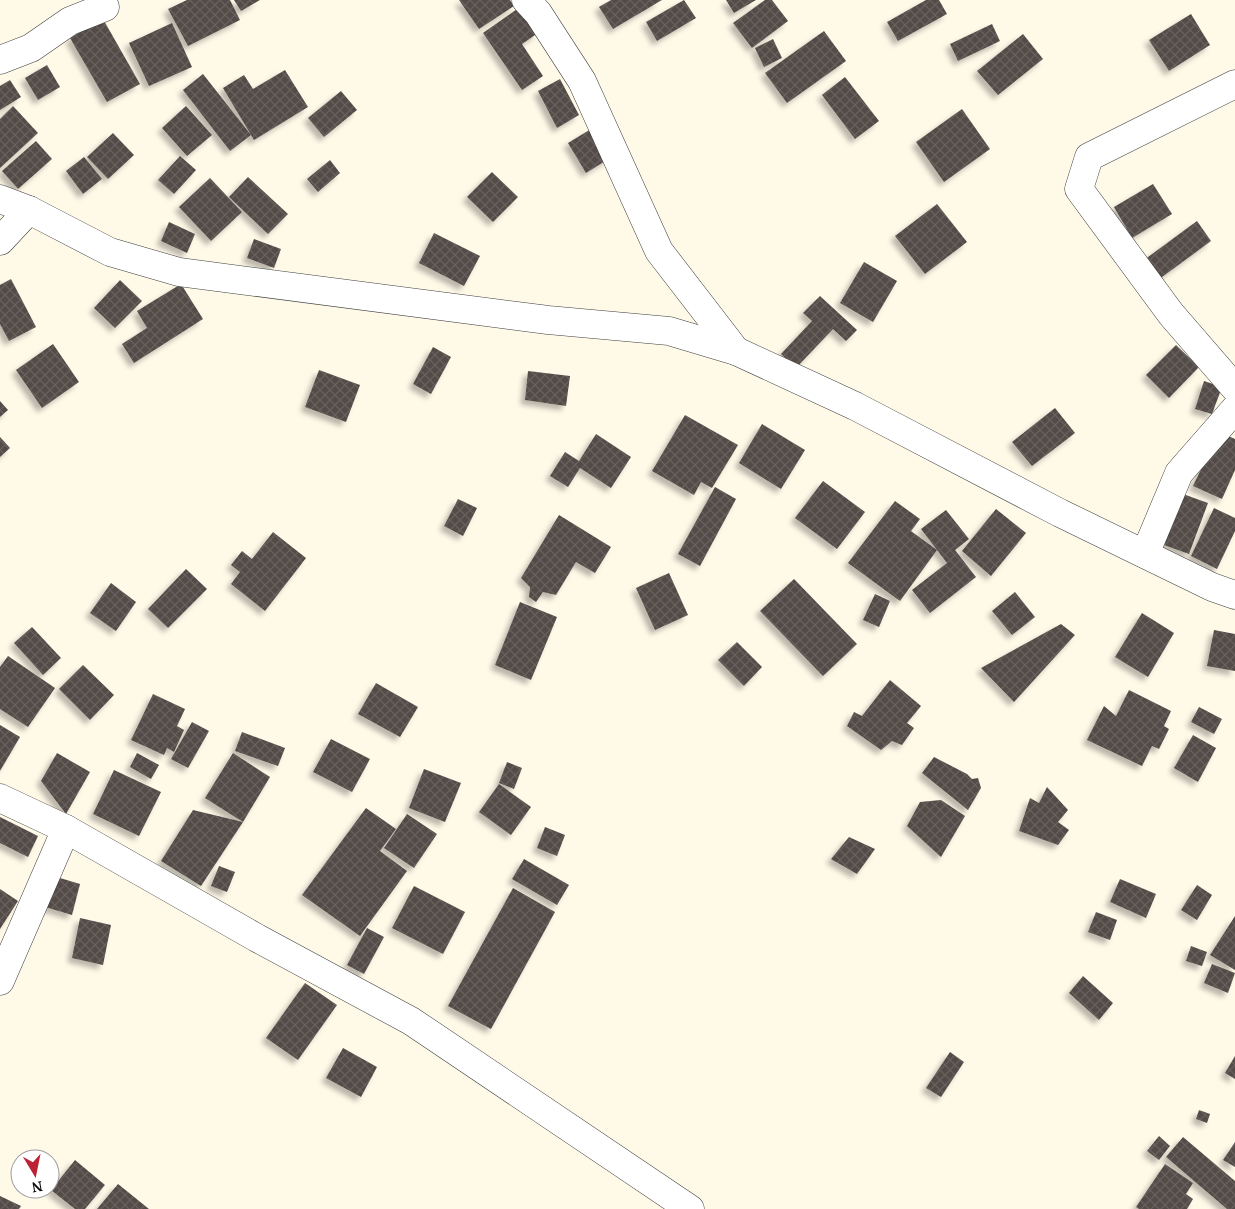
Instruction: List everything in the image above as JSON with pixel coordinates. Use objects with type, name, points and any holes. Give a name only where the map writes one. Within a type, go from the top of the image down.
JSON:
[{"type":"street","points":[[526,0],[538,13],[582,81],[659,251],[736,351]]},
{"type":"street","points":[[0,60],[31,48],[63,25],[105,7]]},
{"type":"street","points":[[1235,84],[1089,158],[1079,189],[1171,314],[1235,388]]},
{"type":"street","points":[[0,199],[29,210],[110,252],[179,272],[548,320],[669,331],[736,351],[855,406],[1060,513],[1212,587],[1235,595]]},
{"type":"street","points":[[0,241],[29,210]]},
{"type":"street","points":[[1145,554],[1179,473],[1235,409]]},
{"type":"street","points":[[0,798],[66,829],[249,934],[411,1021],[690,1209]]},
{"type":"street","points":[[0,981],[66,829]]},
{"type":"building","points":[[187,0],[230,0],[240,20],[188,46],[168,9]]},
{"type":"building","points":[[234,0],[260,0],[241,11]]},
{"type":"building","points":[[459,0],[510,0],[514,6],[479,29]]},
{"type":"building","points":[[611,0],[662,0],[613,29],[599,7]]},
{"type":"building","points":[[684,0],[696,18],[657,41],[646,22]]},
{"type":"building","points":[[726,0],[756,0],[734,13]]},
{"type":"building","points":[[765,0],[772,0],[788,21],[752,48],[733,23]]},
{"type":"building","points":[[926,0],[939,0],[947,14],[898,41],[887,22]]},
{"type":"building","points":[[520,7],[538,33],[522,44],[543,76],[522,90],[483,33]]},
{"type":"building","points":[[1191,14],[1210,45],[1169,71],[1149,40]]},
{"type":"building","points":[[103,19],[140,84],[107,102],[70,38]]},
{"type":"building","points":[[172,23],[192,67],[149,86],[129,43]]},
{"type":"building","points":[[992,24],[1000,41],[958,61],[950,44]]},
{"type":"building","points":[[824,31],[846,61],[787,103],[765,73]]},
{"type":"building","points":[[1023,34],[1043,59],[998,95],[977,71]]},
{"type":"building","points":[[773,39],[782,58],[764,67],[755,48]]},
{"type":"building","points":[[47,65],[60,87],[38,100],[25,78]]},
{"type":"building","points":[[285,70],[308,107],[254,140],[223,88],[244,75],[253,89]]},
{"type":"building","points":[[203,74],[251,135],[230,151],[183,90]]},
{"type":"building","points":[[845,77],[879,121],[855,139],[822,95]]},
{"type":"building","points":[[560,79],[579,115],[557,128],[538,91]]},
{"type":"building","points":[[10,80],[21,97],[0,110],[0,86]]},
{"type":"building","points":[[341,91],[357,110],[324,137],[308,118]]},
{"type":"building","points":[[13,106],[38,133],[0,168],[0,119]]},
{"type":"building","points":[[186,106],[212,135],[187,156],[162,128]]},
{"type":"building","points":[[962,109],[990,149],[944,182],[916,142]]},
{"type":"building","points":[[591,129],[610,158],[586,173],[568,143]]},
{"type":"building","points":[[113,133],[134,155],[108,179],[87,157]]},
{"type":"building","points":[[36,141],[52,159],[18,189],[2,171]]},
{"type":"building","points":[[180,156],[196,170],[174,194],[158,180]]},
{"type":"building","points":[[84,157],[102,179],[83,194],[66,171]]},
{"type":"building","points":[[330,160],[340,173],[318,192],[307,179]]},
{"type":"building","points":[[492,172],[518,197],[493,222],[467,197]]},
{"type":"building","points":[[248,177],[288,214],[268,234],[229,197]]},
{"type":"building","points":[[210,178],[242,212],[211,241],[179,207]]},
{"type":"building","points":[[1153,184],[1172,214],[1132,238],[1114,207]]},
{"type":"building","points":[[937,204],[967,242],[925,274],[895,236]]},
{"type":"building","points":[[1197,221],[1211,241],[1158,280],[1144,260]]},
{"type":"building","points":[[169,222],[195,234],[187,253],[161,241]]},
{"type":"building","points":[[434,233],[480,256],[464,286],[419,263]]},
{"type":"building","points":[[254,239],[281,249],[274,268],[247,258]]},
{"type":"building","points":[[864,262],[897,281],[873,322],[840,303]]},
{"type":"building","points":[[11,279],[36,327],[9,341],[0,324],[0,285]]},
{"type":"building","points":[[120,280],[142,301],[115,328],[94,308]]},
{"type":"building","points":[[181,284],[203,319],[134,363],[122,344],[147,328],[137,311]]},
{"type":"building","points":[[820,296],[857,330],[846,341],[833,329],[796,368],[781,354],[812,321],[803,313]]},
{"type":"building","points":[[53,344],[79,382],[42,408],[16,370]]},
{"type":"building","points":[[1176,345],[1199,367],[1169,398],[1146,375]]},
{"type":"building","points":[[433,347],[451,357],[431,394],[413,384]]},
{"type":"building","points":[[319,370],[360,385],[346,422],[305,407]]},
{"type":"building","points":[[528,371],[570,376],[566,406],[525,400]]},
{"type":"building","points":[[1204,381],[1222,387],[1212,414],[1195,409]]},
{"type":"building","points":[[0,401],[8,410],[0,417]]},
{"type":"building","points":[[1055,408],[1075,433],[1032,466],[1012,442]]},
{"type":"building","points":[[685,415],[738,445],[712,488],[701,482],[694,495],[652,471]]},
{"type":"building","points":[[762,424],[805,450],[781,489],[739,463]]},
{"type":"building","points":[[1219,432],[1235,439],[1235,470],[1222,499],[1193,486]]},
{"type":"building","points":[[596,434],[631,457],[611,488],[580,468],[568,487],[550,476],[565,452],[579,461]]},
{"type":"building","points":[[0,437],[10,448],[0,457]]},
{"type":"building","points":[[823,481],[865,512],[837,549],[795,518]]},
{"type":"building","points":[[715,487],[736,499],[700,566],[678,554]]},
{"type":"building","points":[[1183,494],[1208,503],[1189,554],[1164,545]]},
{"type":"building","points":[[458,499],[477,508],[463,536],[444,526]]},
{"type":"building","points":[[895,501],[920,519],[911,531],[937,550],[900,601],[848,563]]},
{"type":"building","points":[[1214,508],[1235,518],[1235,531],[1217,569],[1191,556]]},
{"type":"building","points":[[996,509],[1026,533],[991,576],[962,551]]},
{"type":"building","points":[[946,510],[969,539],[955,550],[976,577],[930,613],[912,590],[947,563],[921,529]]},
{"type":"building","points":[[559,515],[611,547],[595,573],[576,562],[556,595],[543,592],[536,602],[529,597],[530,587],[521,578]]},
{"type":"building","points":[[273,532],[306,558],[265,611],[231,584],[240,572],[231,565],[242,551],[252,559]]},
{"type":"building","points":[[186,569],[207,589],[168,628],[148,609]]},
{"type":"building","points":[[669,573],[688,615],[655,630],[636,588]]},
{"type":"building","points":[[794,579],[857,644],[823,676],[760,611]]},
{"type":"building","points":[[111,583],[136,602],[116,631],[90,613]]},
{"type":"building","points":[[1015,592],[1035,617],[1012,635],[992,611]]},
{"type":"building","points":[[875,594],[890,601],[879,627],[863,620]]},
{"type":"building","points":[[520,602],[557,617],[531,680],[495,665]]},
{"type":"building","points":[[1142,613],[1174,633],[1148,677],[1115,657]]},
{"type":"building","points":[[1061,624],[1075,635],[1014,702],[981,668]]},
{"type":"building","points":[[32,627],[61,658],[43,675],[14,643]]},
{"type":"building","points":[[1214,630],[1235,634],[1235,671],[1207,666]]},
{"type":"building","points":[[737,642],[762,667],[744,686],[718,660]]},
{"type":"building","points":[[8,656],[55,688],[28,727],[0,709],[0,667]]},
{"type":"building","points":[[83,665],[114,695],[90,720],[59,689]]},
{"type":"building","points":[[890,680],[921,706],[907,723],[914,728],[902,745],[892,741],[881,750],[847,726],[854,712],[862,716]]},
{"type":"building","points":[[376,683],[418,707],[400,737],[358,714]]},
{"type":"building","points":[[1129,690],[1171,711],[1164,726],[1169,729],[1159,749],[1152,746],[1142,766],[1087,740],[1104,706],[1116,716]]},
{"type":"building","points":[[153,694],[185,709],[177,726],[184,730],[174,752],[167,748],[164,755],[131,740]]},
{"type":"building","points":[[1199,707],[1222,719],[1214,734],[1191,722]]},
{"type":"building","points":[[192,722],[209,731],[188,768],[171,759]]},
{"type":"building","points":[[0,725],[20,737],[0,771]]},
{"type":"building","points":[[242,732],[285,748],[278,766],[235,751]]},
{"type":"building","points":[[1193,735],[1216,748],[1198,782],[1174,768]]},
{"type":"building","points":[[331,739],[370,759],[352,792],[313,772]]},
{"type":"building","points":[[57,753],[90,772],[66,814],[41,781]]},
{"type":"building","points":[[137,753],[159,765],[151,779],[130,767]]},
{"type":"building","points":[[233,753],[270,777],[243,822],[205,798]]},
{"type":"building","points":[[934,757],[967,774],[972,779],[978,778],[981,788],[968,810],[922,773]]},
{"type":"building","points":[[507,762],[522,768],[514,789],[499,783]]},
{"type":"building","points":[[424,769],[461,783],[445,822],[409,808]]},
{"type":"building","points":[[114,770],[161,792],[139,836],[93,814]]},
{"type":"building","points":[[499,784],[531,807],[511,835],[479,812]]},
{"type":"building","points":[[1047,787],[1068,810],[1058,822],[1069,830],[1058,845],[1019,831],[1030,798],[1039,803]]},
{"type":"building","points":[[941,800],[965,816],[941,857],[907,826],[920,802]]},
{"type":"building","points":[[366,808],[396,829],[380,851],[407,871],[360,936],[302,895]]},
{"type":"building","points":[[193,810],[243,822],[201,886],[161,861]]},
{"type":"building","points":[[407,814],[437,834],[414,868],[384,848]]},
{"type":"building","points":[[0,817],[38,836],[28,857],[0,843]]},
{"type":"building","points":[[545,827],[565,835],[557,856],[537,848]]},
{"type":"building","points":[[849,837],[875,849],[857,874],[831,859]]},
{"type":"building","points":[[524,859],[569,885],[557,905],[512,879]]},
{"type":"building","points":[[219,866],[235,872],[227,892],[211,886]]},
{"type":"building","points":[[50,875],[80,884],[72,915],[42,906]]},
{"type":"building","points":[[1120,879],[1156,894],[1146,918],[1110,902]]},
{"type":"building","points":[[1197,885],[1212,895],[1197,920],[1181,910]]},
{"type":"building","points":[[414,886],[465,912],[443,954],[392,928]]},
{"type":"building","points":[[513,888],[555,912],[491,1029],[448,1006]]},
{"type":"building","points":[[0,889],[18,901],[0,929]]},
{"type":"building","points":[[1096,912],[1117,920],[1110,940],[1088,932]]},
{"type":"building","points":[[1235,916],[1235,970],[1210,955]]},
{"type":"building","points":[[80,918],[111,925],[103,965],[72,958]]},
{"type":"building","points":[[367,928],[384,937],[364,974],[347,965]]},
{"type":"building","points":[[1191,946],[1207,952],[1202,966],[1186,961]]},
{"type":"building","points":[[1212,964],[1235,973],[1228,993],[1204,983]]},
{"type":"building","points":[[1083,976],[1113,1003],[1099,1020],[1069,993]]},
{"type":"building","points":[[305,983],[337,1005],[298,1060],[266,1038]]},
{"type":"building","points":[[343,1048],[377,1067],[361,1097],[326,1078]]},
{"type":"building","points":[[950,1052],[964,1062],[941,1097],[926,1088]]},
{"type":"building","points":[[1235,1056],[1235,1079],[1225,1073]]},
{"type":"building","points":[[1199,1110],[1210,1114],[1207,1123],[1196,1119]]},
{"type":"building","points":[[1159,1136],[1170,1146],[1159,1160],[1147,1151]]},
{"type":"building","points":[[1183,1137],[1235,1181],[1235,1209],[1227,1209],[1166,1157]]},
{"type":"building","points":[[1235,1142],[1235,1167],[1223,1160]]},
{"type":"building","points":[[75,1160],[105,1185],[85,1209],[75,1209],[60,1197],[60,1179]]},
{"type":"building","points":[[1165,1164],[1193,1183],[1186,1194],[1193,1199],[1187,1209],[1139,1209],[1136,1207]]},
{"type":"building","points":[[118,1184],[149,1209],[97,1209]]},
{"type":"building","points":[[0,1196],[21,1206],[19,1209],[0,1209]]}]
